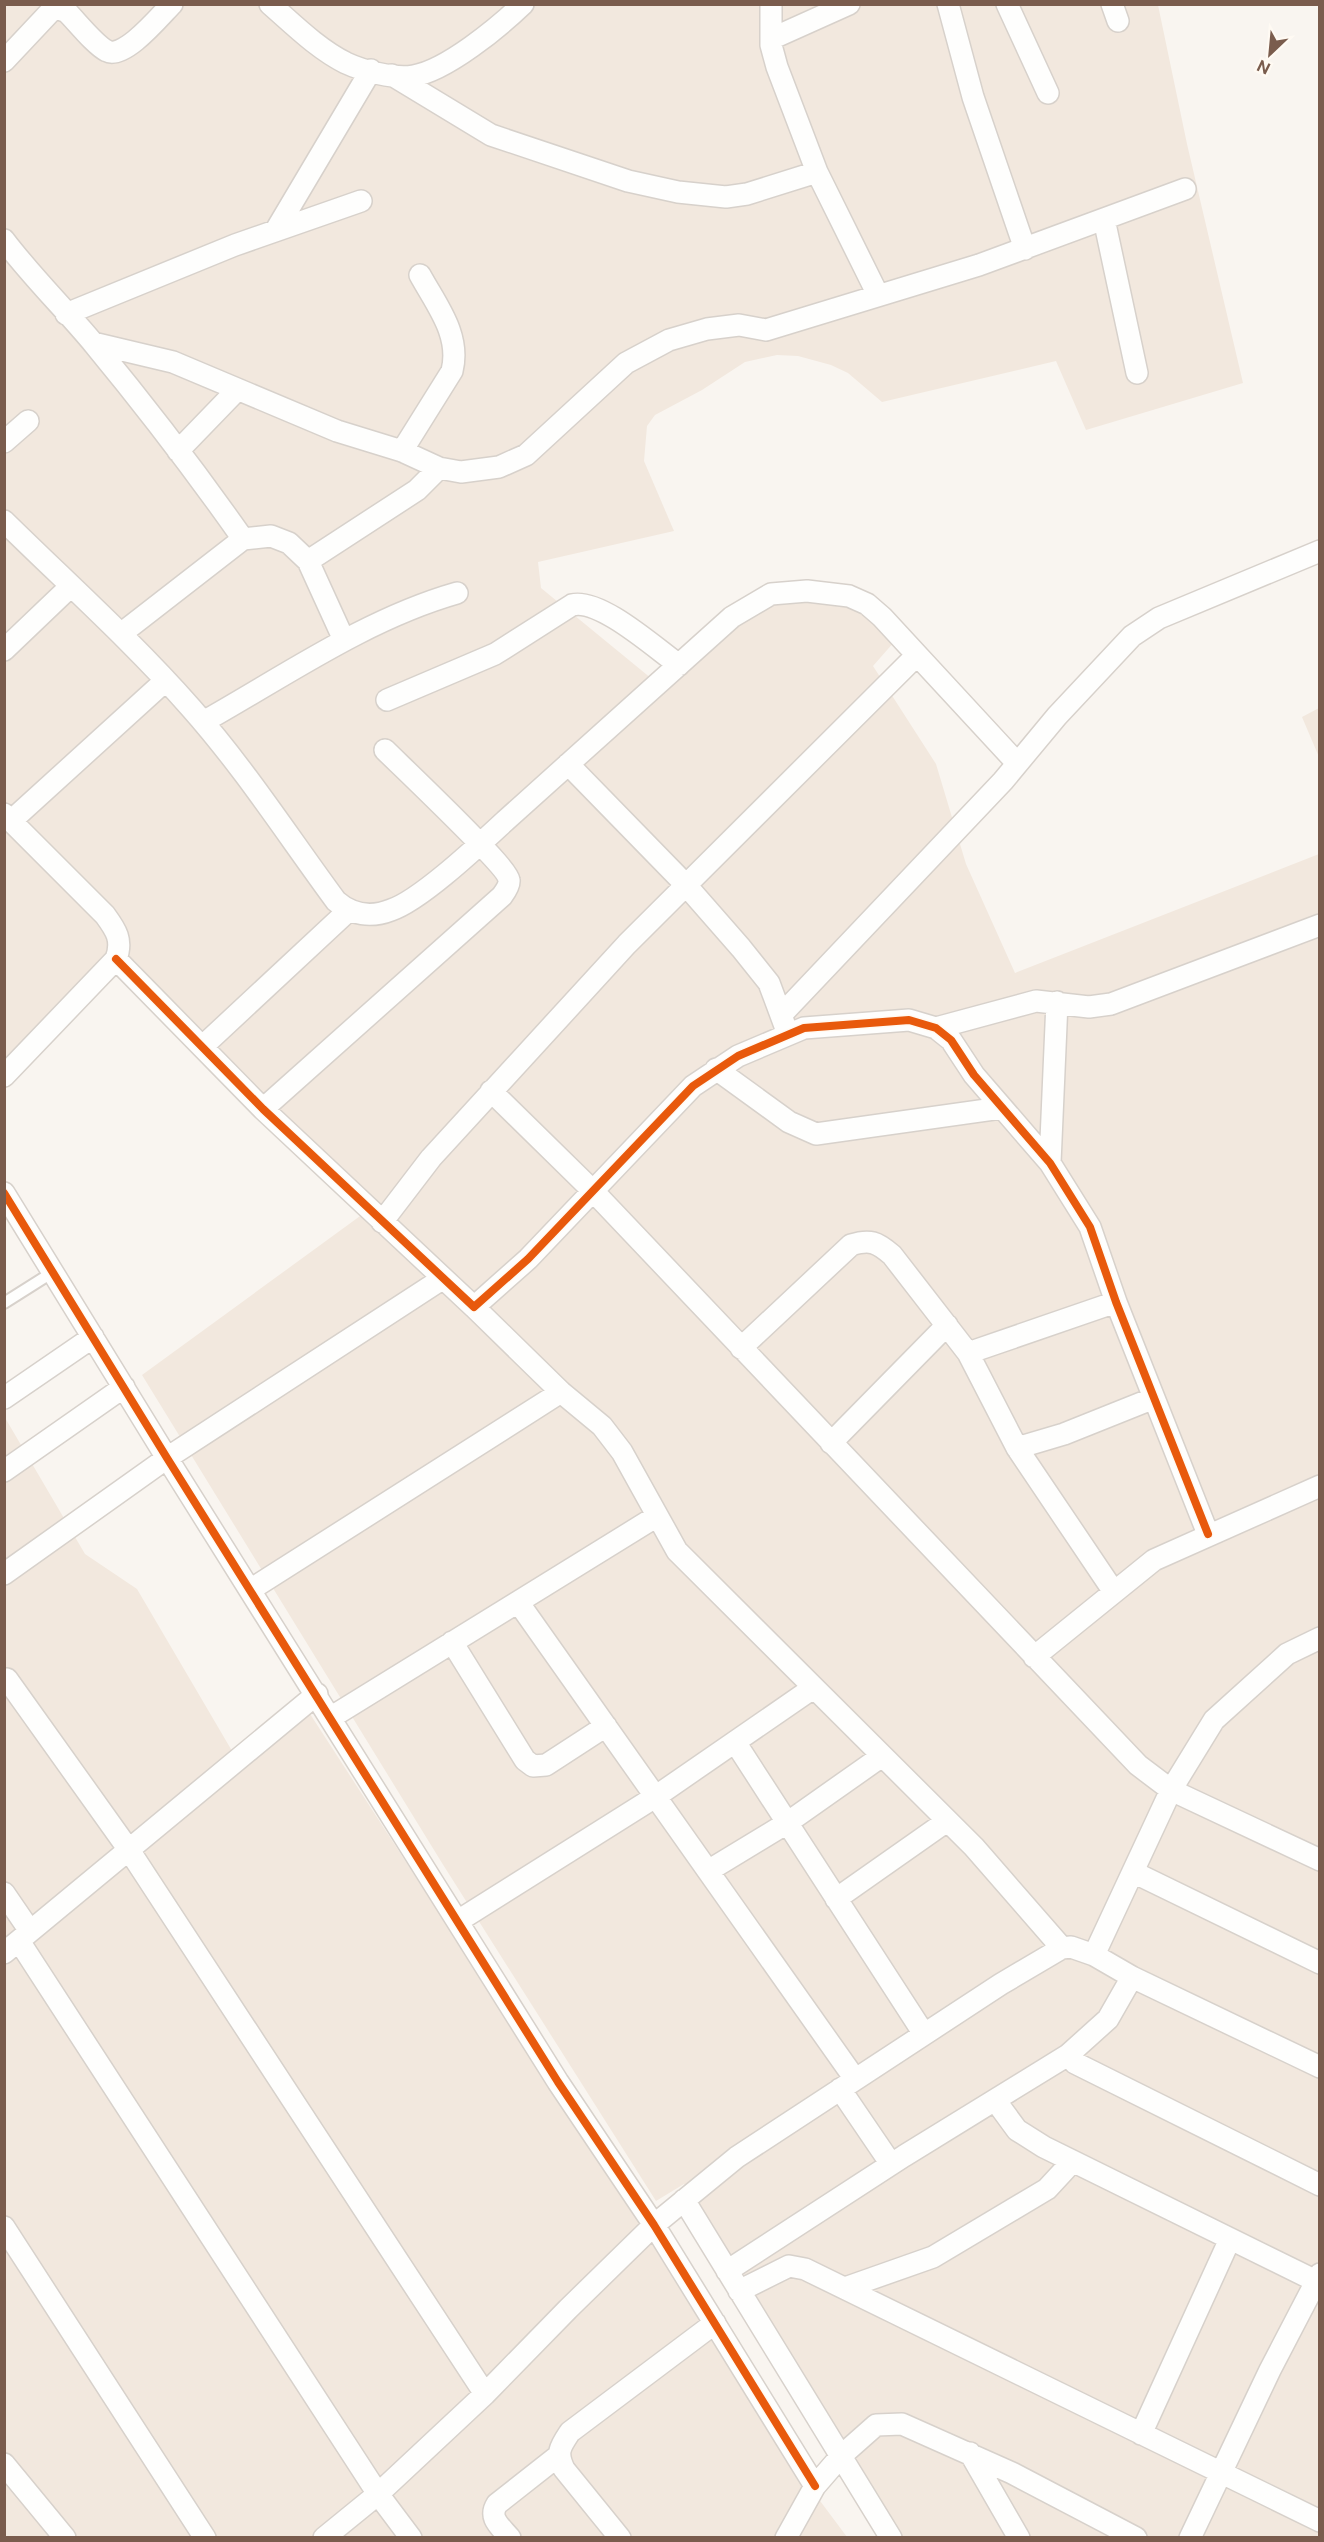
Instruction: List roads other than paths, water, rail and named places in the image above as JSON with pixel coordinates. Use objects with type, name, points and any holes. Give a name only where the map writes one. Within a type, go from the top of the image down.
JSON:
[{"type":"street","points":[[4,62],[52,10],[59,9],[67,12],[107,51],[117,53],[130,46],[172,4]]},
{"type":"street","points":[[270,4],[318,45],[347,63],[392,75],[412,77],[431,71],[496,30],[523,4]]},
{"type":"street","points":[[771,4],[771,39],[777,67],[817,172],[878,295]]},
{"type":"street","points":[[771,39],[849,4]]},
{"type":"street","points":[[948,4],[973,97],[1025,249]]},
{"type":"street","points":[[1007,4],[1048,93]]},
{"type":"street","points":[[276,230],[371,70]]},
{"type":"street","points":[[392,75],[490,135],[628,181],[678,192],[726,197],[747,194],[817,172]]},
{"type":"street","points":[[93,343],[173,362],[337,431],[402,451],[439,468],[462,472],[499,467],[526,455],[626,363],[669,340],[718,327],[739,325],[766,330],[979,265],[1185,189]]},
{"type":"street","points":[[66,314],[276,230],[361,201]]},
{"type":"street","points":[[1104,219],[1137,373]]},
{"type":"street","points":[[4,240],[93,343],[178,451],[243,539]]},
{"type":"street","points":[[402,451],[452,371],[456,356],[451,329],[420,275]]},
{"type":"street","points":[[178,451],[237,390]]},
{"type":"street","points":[[4,442],[28,421]]},
{"type":"street","points":[[308,561],[417,490],[439,468]]},
{"type":"street","points":[[4,521],[122,633],[203,722],[250,778],[336,901],[348,911],[364,915],[392,910],[421,892],[480,844],[732,617],[771,594],[782,592],[849,596],[867,604],[882,616],[1017,764]]},
{"type":"street","points":[[122,633],[243,539],[271,536],[289,543],[308,561],[344,640]]},
{"type":"street","points":[[782,1014],[1017,764],[1132,636],[1159,618],[1320,551]]},
{"type":"street","points":[[4,650],[71,586]]},
{"type":"street","points":[[203,722],[344,640],[418,604],[458,593]]},
{"type":"street","points":[[387,700],[495,654],[572,605],[580,603],[604,612],[679,665]]},
{"type":"street","points":[[382,1222],[431,1158],[491,1091],[685,884],[917,655]]},
{"type":"street","points":[[4,1076],[117,959],[121,945],[116,929],[105,915],[8,817],[165,681]]},
{"type":"street","points":[[263,1109],[502,896],[509,885],[508,876],[480,844],[385,750]]},
{"type":"street","points":[[568,764],[685,884],[769,983],[782,1014],[787,1035]]},
{"type":"street","points":[[203,1046],[348,911]]},
{"type":"street","points":[[936,1028],[1036,1001],[1089,1007],[1111,1004],[1320,925]]},
{"type":"street","points":[[117,959],[263,1109],[561,1392],[603,1426],[622,1452],[676,1551],[947,1821],[1062,1948]]},
{"type":"street","points":[[1050,1163],[1057,1002]]},
{"type":"street","points":[[474,1307],[528,1259],[693,1086],[716,1069],[804,1028],[909,1020],[936,1028],[951,1041],[974,1075],[1050,1163],[1090,1227],[1116,1302],[1208,1534]]},
{"type":"street","points":[[716,1069],[789,1122],[816,1134],[1001,1108]]},
{"type":"street","points":[[491,1091],[593,1191],[1138,1765],[1171,1790],[1320,1860]]},
{"type":"street","points":[[4,1193],[167,1458],[558,2082],[654,2225],[815,2486]]},
{"type":"street","points":[[741,1348],[851,1245],[867,1240],[879,1244],[892,1255],[968,1353],[1017,1448],[1114,1592]]},
{"type":"street","points":[[4,1574],[167,1458],[442,1279]]},
{"type":"street","points":[[968,1353],[1116,1302]]},
{"type":"street","points":[[831,1443],[947,1325]]},
{"type":"street","points":[[4,1398],[93,1337]]},
{"type":"street","points":[[4,1471],[124,1387]]},
{"type":"street","points":[[250,1590],[561,1392]]},
{"type":"street","points":[[1017,1448],[1064,1434],[1154,1398]]},
{"type":"street","points":[[1034,1657],[1154,1560],[1320,1486]]},
{"type":"street","points":[[330,1718],[657,1516]]},
{"type":"street","points":[[518,1602],[708,1871],[847,2084],[891,2164]]},
{"type":"street","points":[[1094,1955],[1171,1790],[1215,1720],[1287,1654],[1320,1638]]},
{"type":"street","points":[[452,1642],[525,1760],[533,1766],[546,1765],[606,1726]]},
{"type":"street","points":[[7,1679],[129,1850],[485,2394]]},
{"type":"street","points":[[458,1922],[656,1797],[813,1688]]},
{"type":"street","points":[[18,1942],[317,1694]]},
{"type":"street","points":[[735,1742],[924,2034]]},
{"type":"street","points":[[708,1871],[787,1823],[882,1756]]},
{"type":"street","points":[[836,1899],[947,1821]]},
{"type":"street","points":[[1133,1872],[1320,1963]]},
{"type":"street","points":[[4,1893],[18,1942],[378,2494],[411,2538]]},
{"type":"street","points":[[324,2538],[378,2494],[485,2394],[654,2225],[737,2157],[924,2034],[1062,1948],[1071,1947],[1094,1955],[1132,1977],[1320,2067]]},
{"type":"street","points":[[727,2271],[891,2164],[1068,2055],[1108,2019],[1132,1977]]},
{"type":"street","points":[[1068,2055],[1076,2063],[1320,2185]]},
{"type":"street","points":[[995,2100],[1017,2130],[1072,2162],[1318,2280],[1191,2538]]},
{"type":"street","points":[[845,2288],[933,2257],[1047,2189],[1072,2162]]},
{"type":"street","points":[[684,2200],[891,2538]]},
{"type":"street","points":[[4,2228],[206,2538]]},
{"type":"street","points":[[1141,2434],[1230,2239]]},
{"type":"street","points":[[740,2291],[789,2266],[805,2269],[1320,2521]]},
{"type":"street","points":[[620,2538],[564,2469],[558,2456],[559,2447],[570,2432],[715,2323]]},
{"type":"street","points":[[786,2538],[815,2486],[841,2456],[876,2425],[902,2424],[970,2453],[1136,2538]]},
{"type":"street","points":[[970,2453],[1019,2538]]},
{"type":"street","points":[[510,2538],[494,2519],[493,2511],[497,2504],[558,2456]]},
{"type":"street","points":[[4,2464],[65,2538]]},
{"type":"lane","points":[[4,1303],[53,1272]]}]
